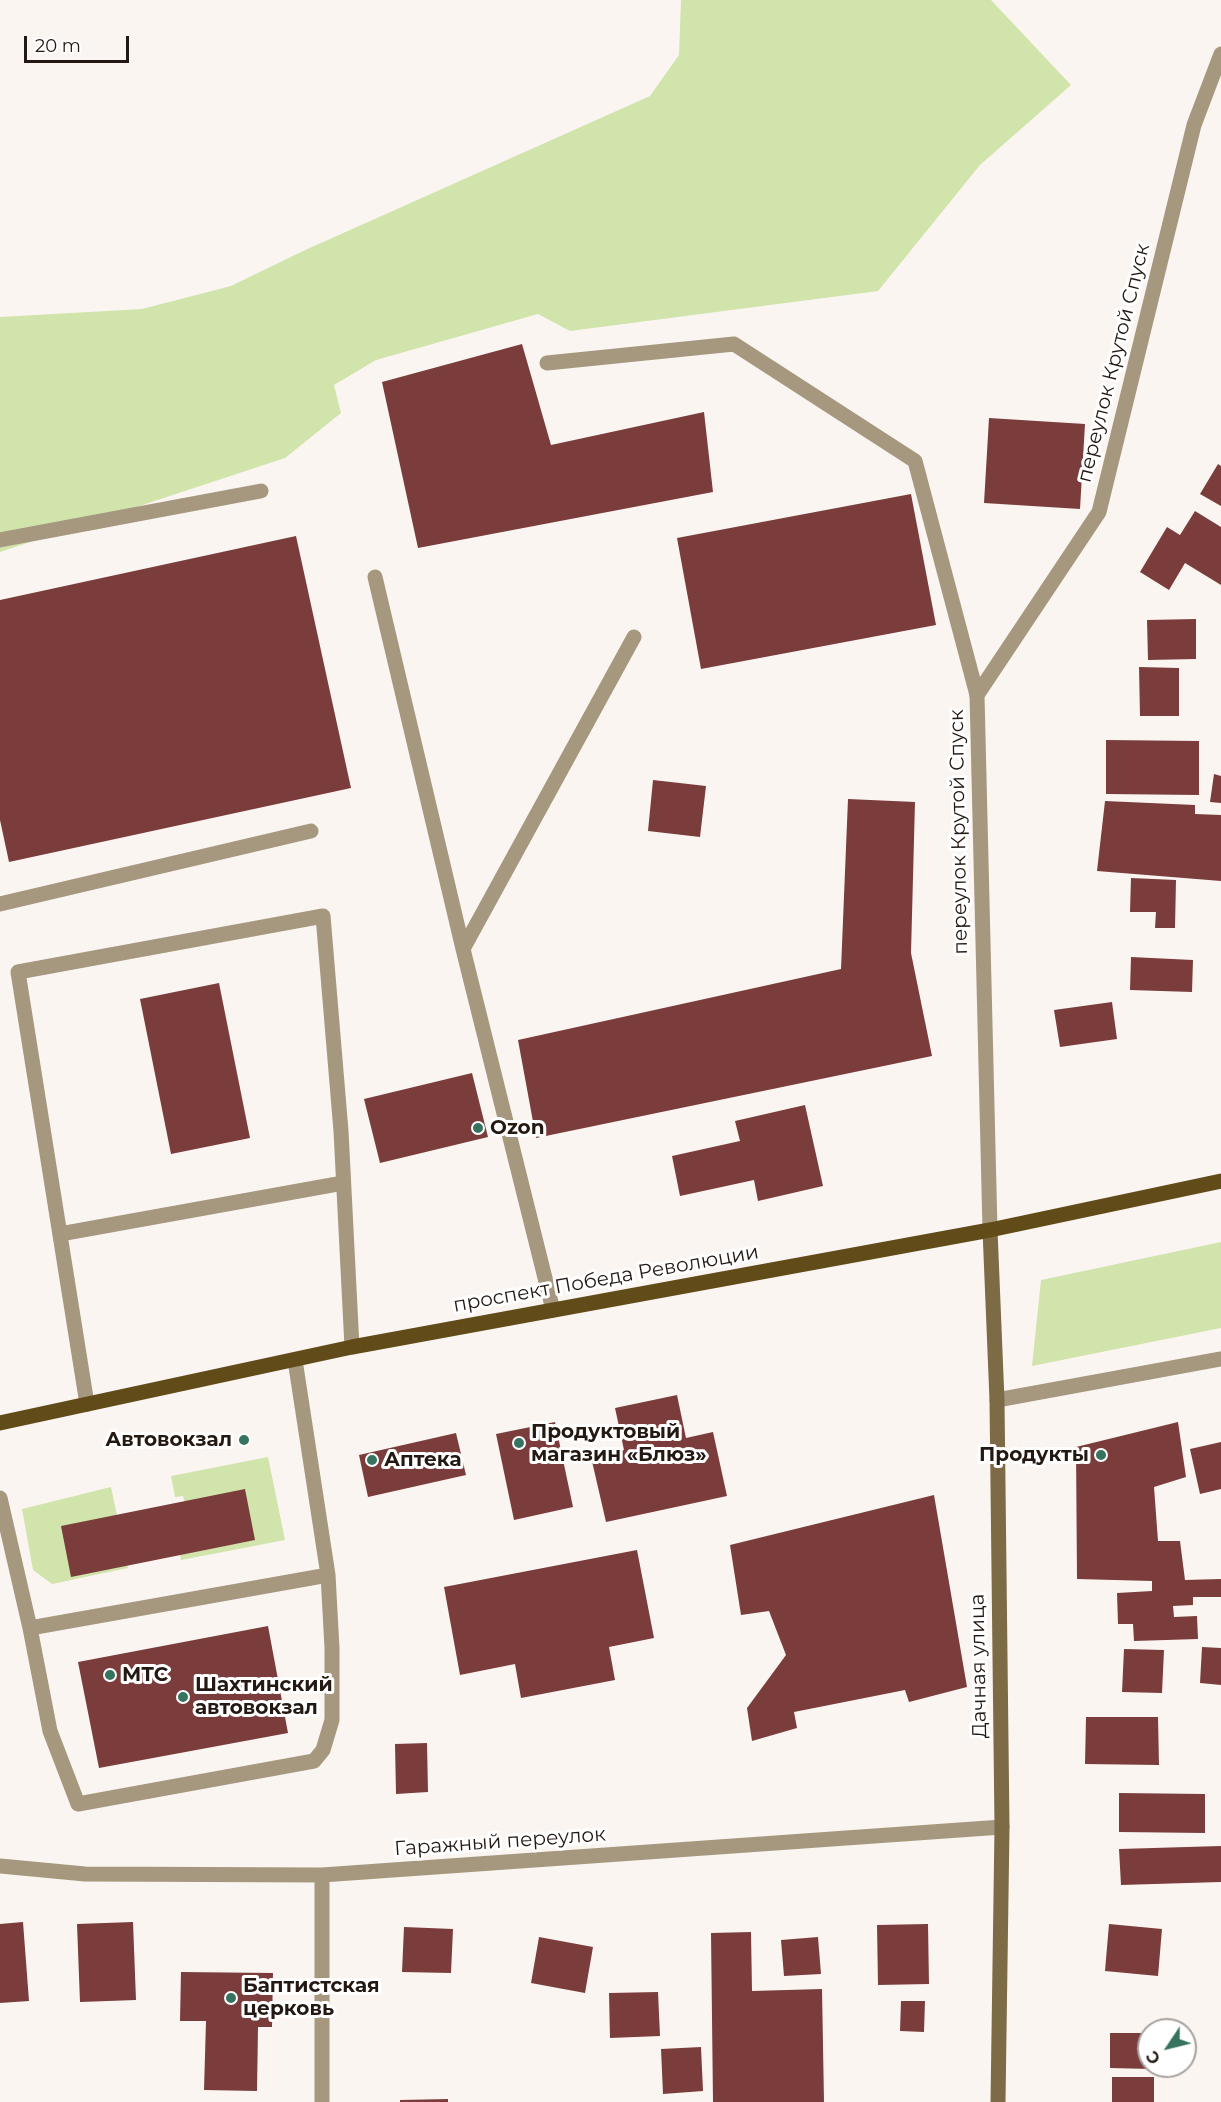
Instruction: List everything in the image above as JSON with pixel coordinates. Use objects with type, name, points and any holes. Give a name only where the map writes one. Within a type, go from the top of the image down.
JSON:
[{"type":"main road","name":"проспект Победа Революции","points":[[0,1423],[352,1347],[990,1230],[1221,1181]]},
{"type":"street","name":"переулок Крутой Спуск","points":[[990,1230],[977,695],[1099,512],[1194,125],[1221,54]]},
{"type":"street","points":[[547,363],[734,344],[915,461],[977,695]]},
{"type":"street","points":[[0,540],[261,491]]},
{"type":"street","points":[[375,577],[463,949],[553,1310]]},
{"type":"street","points":[[463,949],[634,637]]},
{"type":"street","points":[[0,904],[311,831]]},
{"type":"street","points":[[87,1404],[18,972],[323,916],[343,1183],[352,1347]]},
{"type":"street","points":[[60,1234],[343,1183]]},
{"type":"street","name":"Дачная улица","points":[[990,1230],[997,1400],[1002,1827],[998,2102]]},
{"type":"street","points":[[0,1498],[30,1628],[50,1731],[78,1804],[314,1761],[323,1750],[332,1720],[332,1648],[328,1575],[295,1359]]},
{"type":"street","points":[[997,1400],[1221,1359]]},
{"type":"street","points":[[30,1628],[328,1575]]},
{"type":"street","name":"Гаражный переулок","points":[[0,1866],[85,1874],[322,1875],[1002,1827]]},
{"type":"street","points":[[322,1875],[322,2102]]},
{"type":"green space","points":[[681,0],[991,0],[1071,85],[980,165],[878,291],[570,331],[538,314],[376,360],[334,385],[341,413],[285,458],[0,552],[0,317],[142,309],[231,286],[303,251],[650,96],[679,55]]},
{"type":"green space","points":[[1221,1242],[1221,1328],[1032,1366],[1041,1280]]},
{"type":"green space","points":[[268,1457],[285,1540],[181,1560],[176,1531],[190,1528],[183,1496],[175,1497],[171,1476]]},
{"type":"green space","points":[[111,1487],[128,1568],[52,1584],[33,1570],[22,1509]]},
{"type":"building","points":[[522,344],[551,445],[704,412],[713,492],[418,548],[382,382]]},
{"type":"building","points":[[989,418],[1085,424],[1080,509],[984,503]]},
{"type":"building","points":[[1218,464],[1221,466],[1221,506],[1200,494]]},
{"type":"building","points":[[911,494],[936,625],[701,669],[677,538]]},
{"type":"building","points":[[1195,511],[1221,527],[1221,585],[1185,563],[1169,590],[1140,572],[1167,527],[1180,535]]},
{"type":"building","points":[[296,536],[351,788],[9,862],[0,820],[0,600]]},
{"type":"building","points":[[1196,619],[1196,659],[1148,660],[1147,620]]},
{"type":"building","points":[[1139,667],[1179,668],[1179,716],[1140,716]]},
{"type":"building","points":[[1106,740],[1199,741],[1199,795],[1106,794]]},
{"type":"building","points":[[1214,774],[1221,776],[1221,803],[1210,802]]},
{"type":"building","points":[[653,780],[706,786],[700,837],[648,831]]},
{"type":"building","points":[[848,799],[915,802],[911,953],[932,1056],[536,1138],[518,1040],[841,969]]},
{"type":"building","points":[[1105,801],[1195,805],[1195,814],[1221,815],[1221,881],[1097,871]]},
{"type":"building","points":[[1131,878],[1176,880],[1175,928],[1155,928],[1156,912],[1130,912]]},
{"type":"building","points":[[1131,957],[1193,960],[1192,992],[1130,990]]},
{"type":"building","points":[[219,983],[250,1138],[171,1154],[140,999]]},
{"type":"building","points":[[1112,1002],[1117,1039],[1060,1047],[1054,1010]]},
{"type":"building","points":[[472,1073],[488,1137],[380,1163],[364,1099]]},
{"type":"building","points":[[805,1105],[823,1186],[758,1201],[754,1180],[680,1196],[672,1156],[740,1141],[735,1121]]},
{"type":"building","points":[[677,1395],[686,1438],[713,1432],[727,1496],[606,1522],[591,1457],[624,1450],[615,1408]]},
{"type":"building","points":[[555,1422],[573,1507],[514,1520],[496,1434]]},
{"type":"building","points":[[1178,1422],[1186,1477],[1154,1487],[1158,1541],[1180,1541],[1185,1580],[1221,1579],[1221,1597],[1193,1597],[1193,1605],[1173,1606],[1174,1617],[1197,1616],[1198,1639],[1134,1641],[1133,1624],[1118,1624],[1117,1593],[1152,1591],[1152,1581],[1077,1579],[1076,1447]]},
{"type":"building","points":[[456,1433],[466,1475],[368,1497],[359,1455]]},
{"type":"building","points":[[1221,1442],[1221,1489],[1200,1494],[1190,1449]]},
{"type":"building","points":[[245,1489],[255,1540],[71,1577],[61,1526]]},
{"type":"building","points":[[934,1495],[967,1687],[909,1702],[905,1690],[794,1712],[797,1728],[752,1741],[747,1708],[786,1655],[769,1611],[741,1615],[730,1545]]},
{"type":"building","points":[[637,1550],[654,1638],[609,1647],[615,1680],[521,1698],[515,1664],[460,1675],[444,1587]]},
{"type":"building","name":"Шахтинский автовокзал","points":[[268,1626],[288,1733],[99,1768],[78,1662]]},
{"type":"building","points":[[1202,1647],[1221,1648],[1221,1685],[1200,1683]]},
{"type":"building","points":[[1124,1649],[1164,1650],[1162,1693],[1122,1692]]},
{"type":"building","points":[[1086,1717],[1158,1717],[1159,1765],[1085,1764]]},
{"type":"building","points":[[427,1743],[428,1792],[396,1794],[395,1744]]},
{"type":"building","points":[[1119,1793],[1205,1794],[1205,1833],[1119,1832]]},
{"type":"building","points":[[1221,1846],[1221,1882],[1121,1885],[1119,1849]]},
{"type":"building","points":[[23,1922],[29,2001],[0,2003],[0,1924]]},
{"type":"building","points":[[133,1922],[136,2000],[80,2002],[77,1924]]},
{"type":"building","points":[[928,1924],[929,1984],[878,1985],[877,1925]]},
{"type":"building","points":[[1109,1924],[1162,1929],[1158,1976],[1105,1971]]},
{"type":"building","points":[[404,1927],[453,1929],[451,1973],[402,1972]]},
{"type":"building","points":[[751,1932],[752,1991],[822,1989],[824,2102],[713,2102],[711,1933]]},
{"type":"building","points":[[539,1937],[593,1947],[585,1993],[531,1983]]},
{"type":"building","points":[[818,1937],[821,1974],[784,1976],[781,1940]]},
{"type":"building","points":[[181,1972],[273,1973],[272,2027],[258,2027],[257,2091],[204,2090],[206,2021],[180,2021]]},
{"type":"building","points":[[658,1992],[660,2036],[610,2038],[609,1993]]},
{"type":"building","points":[[901,2001],[925,2001],[924,2032],[900,2031]]},
{"type":"building","points":[[1110,2033],[1137,2033],[1137,2069],[1110,2068]]},
{"type":"building","points":[[701,2047],[703,2091],[663,2094],[661,2049]]},
{"type":"building","points":[[1112,2077],[1154,2078],[1154,2102],[1112,2102]]},
{"type":"building","points":[[448,2099],[448,2102],[400,2102],[400,2100]]},
{"type":"place","name":"Ozon","points":[[478,1128]]},
{"type":"place","name":"Автовокзал","points":[[244,1440]]},
{"type":"place","name":"Продуктовый магазин «Блюз»","points":[[519,1443]]},
{"type":"place","name":"Продукты","points":[[1101,1455]]},
{"type":"place","name":"Аптека","points":[[372,1460]]},
{"type":"place","name":"МТС","points":[[110,1675]]},
{"type":"place","name":"Шахтинский автовокзал","points":[[183,1697]]},
{"type":"place","name":"Баптистская церковь","points":[[231,1998]]}]
